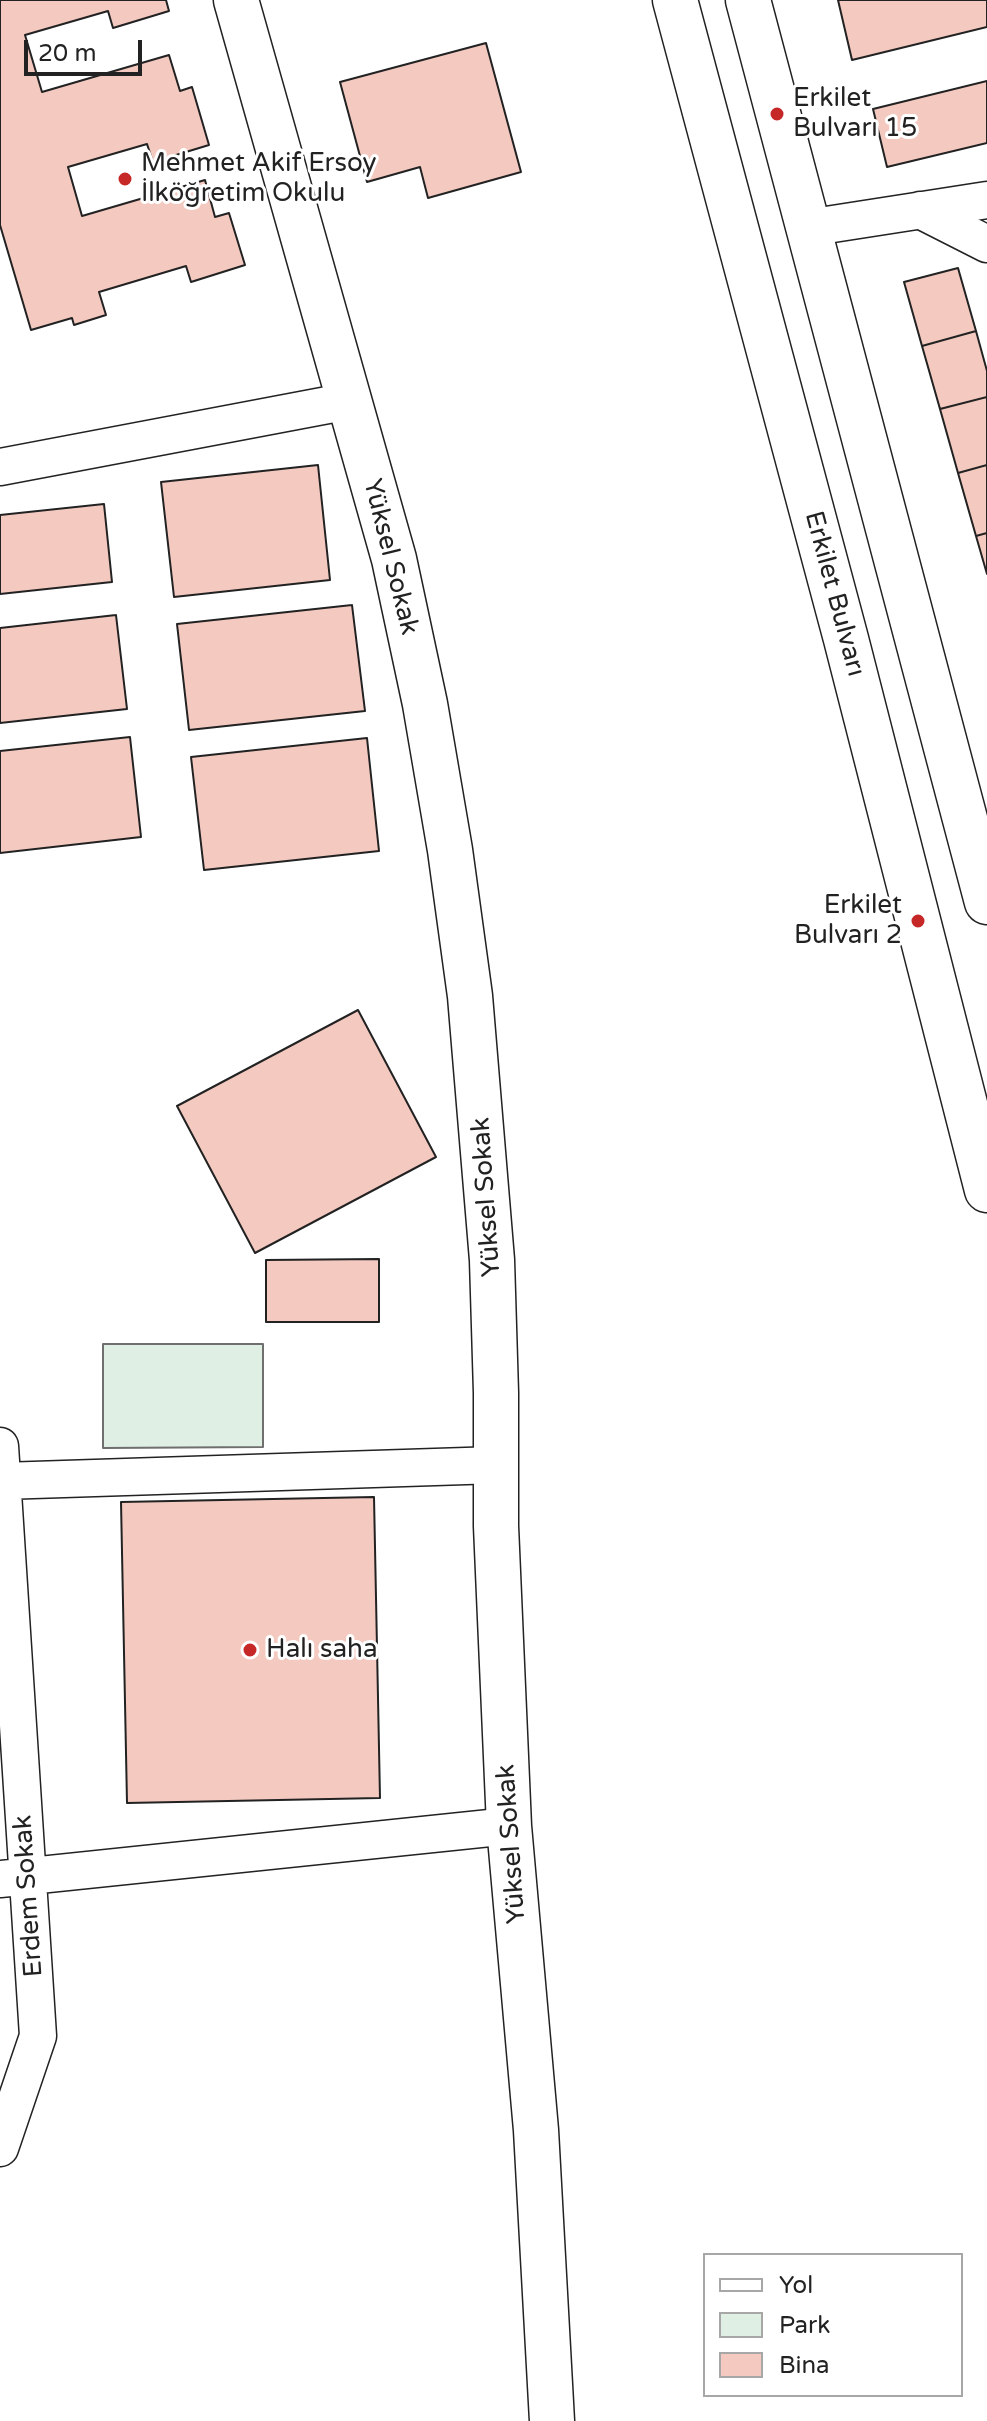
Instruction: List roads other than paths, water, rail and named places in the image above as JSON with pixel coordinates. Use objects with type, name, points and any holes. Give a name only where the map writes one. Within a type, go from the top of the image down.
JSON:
[{"type":"street","name":"Yüksel Sokak","points":[[236,0],[394,559],[425,704],[450,850],[470,996],[492,1260],[496,1526],[509,1826],[536,2130],[552,2421]]},
{"type":"street","name":"Erkilet Bulvarı","points":[[675,0],[850,653],[987,1190]]},
{"type":"street","points":[[748,0],[987,902]]},
{"type":"street","points":[[807,228],[987,200]]},
{"type":"street","points":[[920,210],[987,244]]},
{"type":"street","points":[[0,467],[349,401]]},
{"type":"street","points":[[1,1464],[497,1465]]},
{"type":"street","name":"Erdem Sokak","points":[[0,2148],[38,2036],[14,1878],[1,1464]]},
{"type":"street","points":[[14,1878],[509,1826]]},
{"type":"place","name":"Erkilet Bulvarı 15","points":[[777,114]]},
{"type":"place","name":"Mehmet Akif Ersoy İlköğretim Okulu","points":[[125,179]]},
{"type":"place","name":"Erkilet Bulvarı 2","points":[[918,921]]},
{"type":"place","name":"Halı saha","points":[[250,1650]]}]
